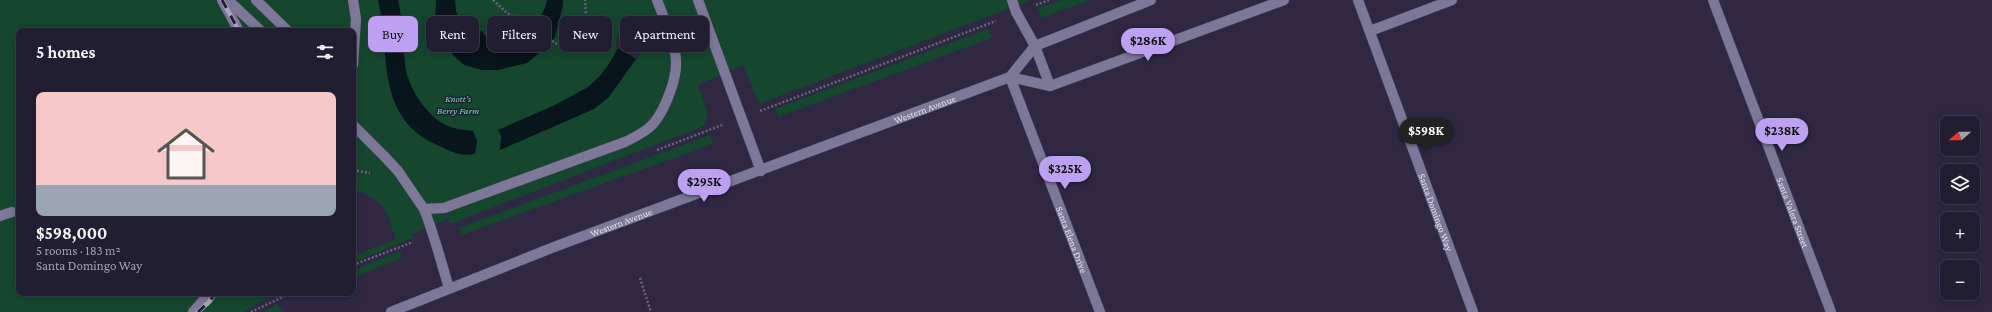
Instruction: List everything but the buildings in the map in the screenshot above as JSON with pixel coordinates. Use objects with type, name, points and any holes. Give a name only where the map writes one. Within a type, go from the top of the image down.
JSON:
[{"type":"street","points":[[222,0],[237,28]]},
{"type":"street","points":[[228,0],[258,28]]},
{"type":"street","points":[[250,0],[277,28]]},
{"type":"street","points":[[256,0],[285,28]]},
{"type":"street","points":[[353,0],[356,19],[355,28]]},
{"type":"street","points":[[424,209],[444,208],[625,142],[653,124],[670,94],[676,74],[676,60],[657,0]]},
{"type":"street","points":[[698,0],[761,171]]},
{"type":"street","points":[[1012,0],[1016,12],[1035,46],[1050,86]]},
{"type":"street","points":[[1151,0],[1035,46],[1010,77],[1050,86],[1284,0]]},
{"type":"street","name":"Santa Domingo Way","points":[[1358,0],[1473,312]]},
{"type":"street","points":[[1370,31],[1452,0]]},
{"type":"street","name":"Santa Valera Street","points":[[1713,0],[1831,312]]},
{"type":"street","name":"Western Avenue","points":[[391,312],[554,247],[1010,77]]},
{"type":"street","name":"Santa Elena Drive","points":[[1010,77],[1100,312]]},
{"type":"street","points":[[356,128],[398,171],[424,209],[449,288]]},
{"type":"street","points":[[0,216],[12,212]]},
{"type":"street","points":[[193,312],[207,296]]},
{"type":"path","points":[[493,0],[506,12],[559,45]]},
{"type":"path","points":[[585,0],[587,16]]},
{"type":"path","points":[[653,151],[987,25],[1016,12],[1049,0]]},
{"type":"path","points":[[356,264],[432,235]]},
{"type":"path","points":[[640,278],[651,312]]},
{"type":"path","points":[[251,312],[285,296]]},
{"type":"green space","name":"Knott's Berry Farm","points":[[0,0],[1031,0],[759,104],[743,65],[698,85],[708,114],[704,126],[450,224],[447,219],[412,234],[412,238],[356,262],[356,255],[396,239],[387,213],[379,202],[356,191],[356,28],[16,28],[16,296],[271,296],[244,312],[0,312]]},
{"type":"green space","points":[[1061,0],[1090,0],[1041,18],[1038,8]]},
{"type":"green space","points":[[988,29],[992,38],[778,117],[775,109]]},
{"type":"green space","points":[[710,135],[713,144],[462,235],[459,228]]},
{"type":"green space","points":[[401,251],[401,258],[356,277],[356,269]]},
{"type":"green space","points":[[278,304],[282,312],[262,312]]},
{"type":"shaded area","points":[[378,0],[398,0],[401,16],[381,16]]},
{"type":"shaded area","points":[[436,0],[455,0],[458,16],[435,16]]},
{"type":"shaded area","points":[[547,0],[563,0],[563,5],[559,16],[555,37],[551,42],[551,16],[541,16]]},
{"type":"shaded area","points":[[479,31],[483,32],[487,38],[487,52],[541,52],[527,63],[498,70],[482,70],[464,65],[450,52],[479,52]]},
{"type":"shaded area","points":[[619,34],[620,52],[637,52],[636,59],[609,97],[594,109],[500,150],[501,136],[498,130],[555,105],[588,87],[600,76],[618,48]]},
{"type":"shaded area","points":[[385,52],[404,52],[409,82],[425,108],[431,115],[446,125],[473,131],[477,141],[475,154],[465,155],[451,151],[437,145],[417,133],[403,118],[394,101]]},
{"type":"pier","points":[[617,37],[620,39],[620,49],[616,47]]},
{"type":"pier","points":[[624,52],[640,52],[638,60]]},
{"type":"railway","points":[[222,0],[237,28]]},
{"type":"railway","points":[[198,312],[213,296]]}]
